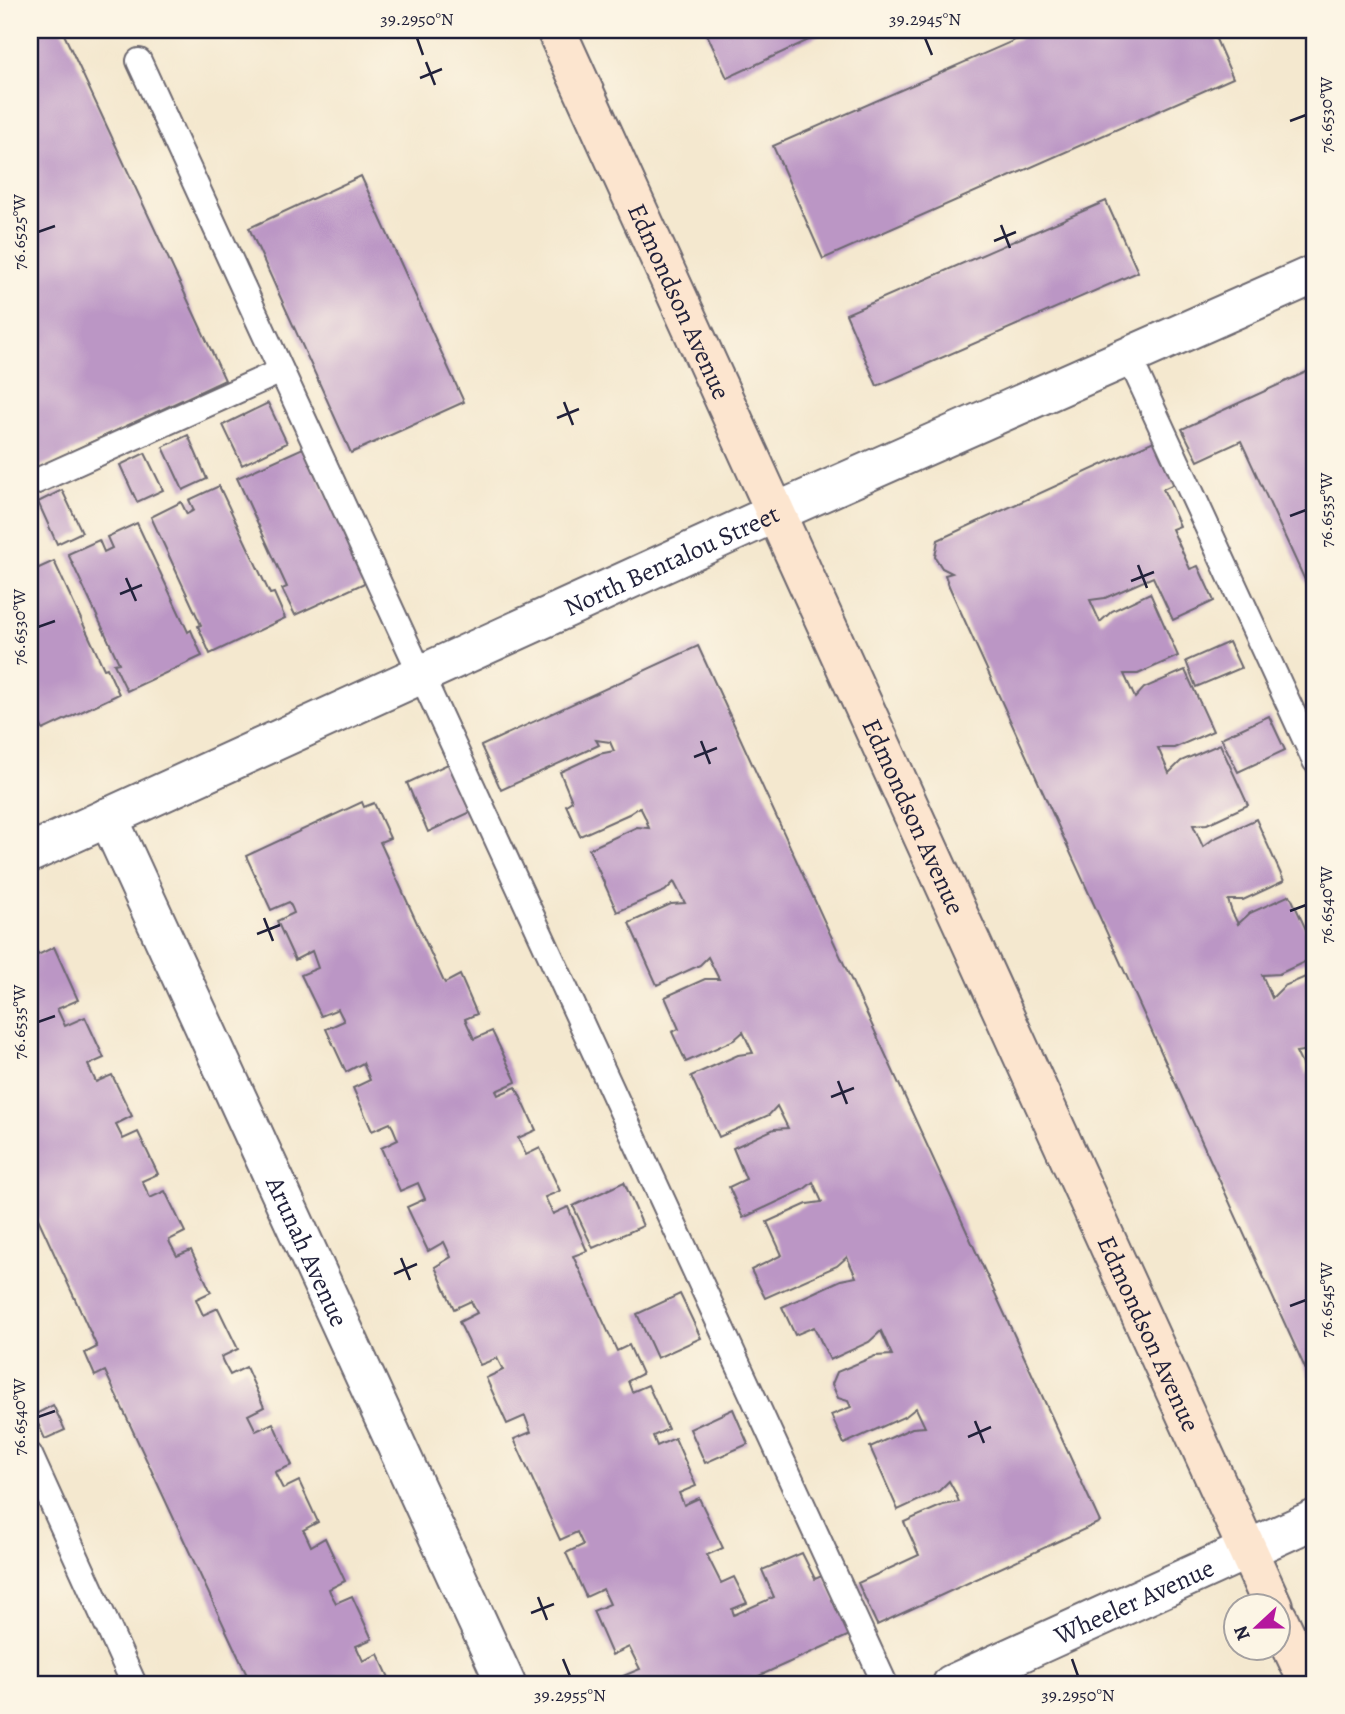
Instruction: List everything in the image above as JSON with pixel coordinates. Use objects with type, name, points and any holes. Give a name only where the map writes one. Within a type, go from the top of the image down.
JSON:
[{"type":"main road","name":"Edmondson Avenue","points":[[556,30],[1267,1592]]},
{"type":"main road","points":[[1292,1647],[1309,1684]]},
{"type":"street","name":"North Bentalou Street","points":[[30,853],[777,512],[1315,274]]},
{"type":"street","name":"Arunah Avenue","points":[[108,817],[506,1684]]},
{"type":"street","name":"Wheeler Avenue","points":[[952,1684],[1315,1519]]},
{"type":"lane","points":[[139,61],[885,1684]]},
{"type":"lane","points":[[1129,357],[1315,761]]},
{"type":"lane","points":[[30,484],[281,371]]},
{"type":"lane","points":[[30,1455],[134,1684]]},
{"type":"building","points":[[30,30],[62,30],[225,380],[30,471]]},
{"type":"building","points":[[705,30],[830,30],[727,78]]},
{"type":"building","points":[[1038,30],[1212,30],[1233,78],[823,259],[773,146]]},
{"type":"building","points":[[361,176],[464,402],[351,453],[249,228]]},
{"type":"building","points":[[1106,201],[1138,272],[877,386],[846,314]]},
{"type":"building","points":[[1315,368],[1315,602],[1241,441],[1198,461],[1182,429]]},
{"type":"building","points":[[268,403],[287,443],[242,465],[223,425]]},
{"type":"building","points":[[188,435],[207,479],[183,490],[163,447]]},
{"type":"building","points":[[1156,440],[1176,483],[1163,489],[1180,526],[1172,529],[1190,569],[1198,566],[1214,601],[1173,620],[1153,577],[1105,598],[1090,600],[1100,622],[1112,611],[1150,593],[1178,656],[1138,674],[1124,674],[1135,698],[1144,688],[1185,670],[1213,731],[1174,748],[1158,748],[1169,773],[1181,761],[1220,744],[1248,805],[1207,824],[1193,825],[1203,847],[1213,839],[1256,819],[1284,881],[1243,900],[1228,900],[1232,912],[1238,924],[1250,913],[1290,895],[1315,949],[1315,957],[1279,974],[1262,975],[1272,998],[1284,986],[1315,973],[1315,1049],[1296,1052],[1307,1075],[1315,1066],[1315,1390],[949,586],[945,575],[952,573],[942,568],[935,557],[938,540]]},
{"type":"building","points":[[303,448],[371,580],[295,615],[282,589],[287,587],[237,478]]},
{"type":"building","points":[[145,453],[163,490],[137,502],[120,465]]},
{"type":"building","points":[[219,486],[270,594],[274,593],[285,618],[210,654],[198,626],[201,625],[151,517],[181,502],[187,514],[194,510],[189,500]]},
{"type":"building","points":[[62,490],[82,532],[57,544],[38,502]]},
{"type":"building","points":[[137,523],[202,656],[127,691],[114,664],[119,663],[68,554],[99,540],[104,552],[112,548],[107,537]]},
{"type":"building","points":[[54,561],[104,669],[107,668],[119,694],[43,730],[30,703],[35,701],[30,690],[30,572]]},
{"type":"building","points":[[1229,642],[1241,668],[1196,687],[1186,661]]},
{"type":"building","points":[[698,646],[1100,1522],[877,1625],[858,1583],[919,1555],[904,1522],[943,1505],[959,1502],[955,1492],[949,1481],[939,1491],[898,1510],[870,1447],[912,1428],[925,1427],[916,1408],[906,1416],[844,1444],[831,1415],[851,1407],[848,1401],[838,1398],[832,1384],[837,1372],[875,1356],[892,1355],[881,1331],[869,1342],[830,1360],[814,1327],[795,1335],[782,1307],[841,1280],[856,1277],[847,1257],[837,1266],[765,1298],[751,1270],[782,1255],[767,1222],[807,1204],[822,1202],[813,1182],[803,1190],[743,1218],[729,1187],[746,1179],[733,1148],[774,1129],[788,1128],[777,1106],[769,1115],[719,1137],[691,1076],[738,1055],[753,1053],[743,1032],[734,1040],[686,1062],[672,1032],[679,1029],[665,997],[705,979],[719,979],[708,957],[700,965],[657,985],[629,923],[671,904],[685,903],[674,882],[665,891],[617,912],[589,849],[637,827],[649,828],[640,807],[580,836],[566,805],[572,801],[560,772],[599,754],[614,751],[610,742],[596,740],[599,745],[501,790],[481,746]]},
{"type":"building","points":[[1269,716],[1285,750],[1238,772],[1221,738]]},
{"type":"building","points":[[450,763],[473,811],[428,832],[407,783]]},
{"type":"building","points":[[362,802],[364,807],[374,803],[390,838],[380,842],[443,980],[445,983],[460,975],[477,1014],[465,1019],[474,1039],[492,1031],[515,1079],[516,1082],[496,1091],[498,1095],[516,1087],[536,1130],[518,1138],[526,1155],[540,1148],[560,1191],[545,1197],[553,1214],[568,1207],[587,1251],[573,1256],[617,1351],[629,1345],[642,1374],[628,1381],[632,1392],[648,1385],[668,1429],[653,1436],[657,1446],[675,1438],[696,1486],[679,1493],[684,1505],[699,1498],[723,1548],[707,1555],[721,1583],[734,1577],[747,1603],[732,1609],[734,1615],[774,1597],[762,1570],[802,1553],[815,1579],[824,1575],[852,1634],[741,1684],[626,1684],[623,1676],[640,1669],[629,1647],[612,1655],[593,1611],[610,1604],[603,1589],[586,1597],[566,1553],[583,1545],[577,1532],[560,1540],[514,1439],[531,1432],[525,1416],[507,1424],[486,1378],[503,1370],[497,1358],[480,1365],[459,1322],[477,1313],[471,1301],[454,1309],[435,1267],[451,1257],[444,1242],[428,1251],[407,1207],[425,1199],[418,1183],[400,1191],[381,1148],[398,1140],[393,1128],[390,1123],[372,1131],[353,1088],[370,1080],[363,1063],[346,1072],[326,1029],[344,1021],[338,1009],[321,1016],[301,975],[318,968],[312,951],[295,960],[277,921],[294,913],[292,908],[289,902],[271,910],[246,856]]},
{"type":"building","points":[[54,947],[78,1000],[57,1009],[65,1026],[85,1017],[104,1058],[88,1065],[96,1082],[112,1075],[132,1116],[116,1124],[117,1127],[123,1139],[138,1132],[158,1174],[142,1181],[150,1198],[165,1191],[185,1232],[169,1240],[170,1243],[177,1256],[191,1250],[211,1292],[196,1299],[197,1302],[203,1315],[218,1308],[238,1349],[221,1357],[223,1362],[230,1375],[246,1367],[264,1407],[248,1415],[256,1431],[273,1423],[292,1465],[275,1472],[276,1475],[283,1489],[299,1481],[318,1522],[303,1530],[311,1546],[325,1538],[345,1581],[329,1589],[330,1592],[336,1603],[352,1596],[372,1639],[356,1646],[363,1661],[378,1654],[392,1684],[251,1684],[105,1371],[95,1376],[85,1353],[97,1347],[30,1201],[30,951],[35,949],[38,955]]},
{"type":"building","points":[[624,1182],[643,1226],[593,1248],[573,1206]]},
{"type":"building","points":[[680,1294],[701,1338],[657,1358],[637,1314]]},
{"type":"building","points":[[53,1405],[65,1430],[45,1439],[34,1415]]},
{"type":"building","points":[[733,1409],[748,1444],[705,1463],[690,1429]]}]
